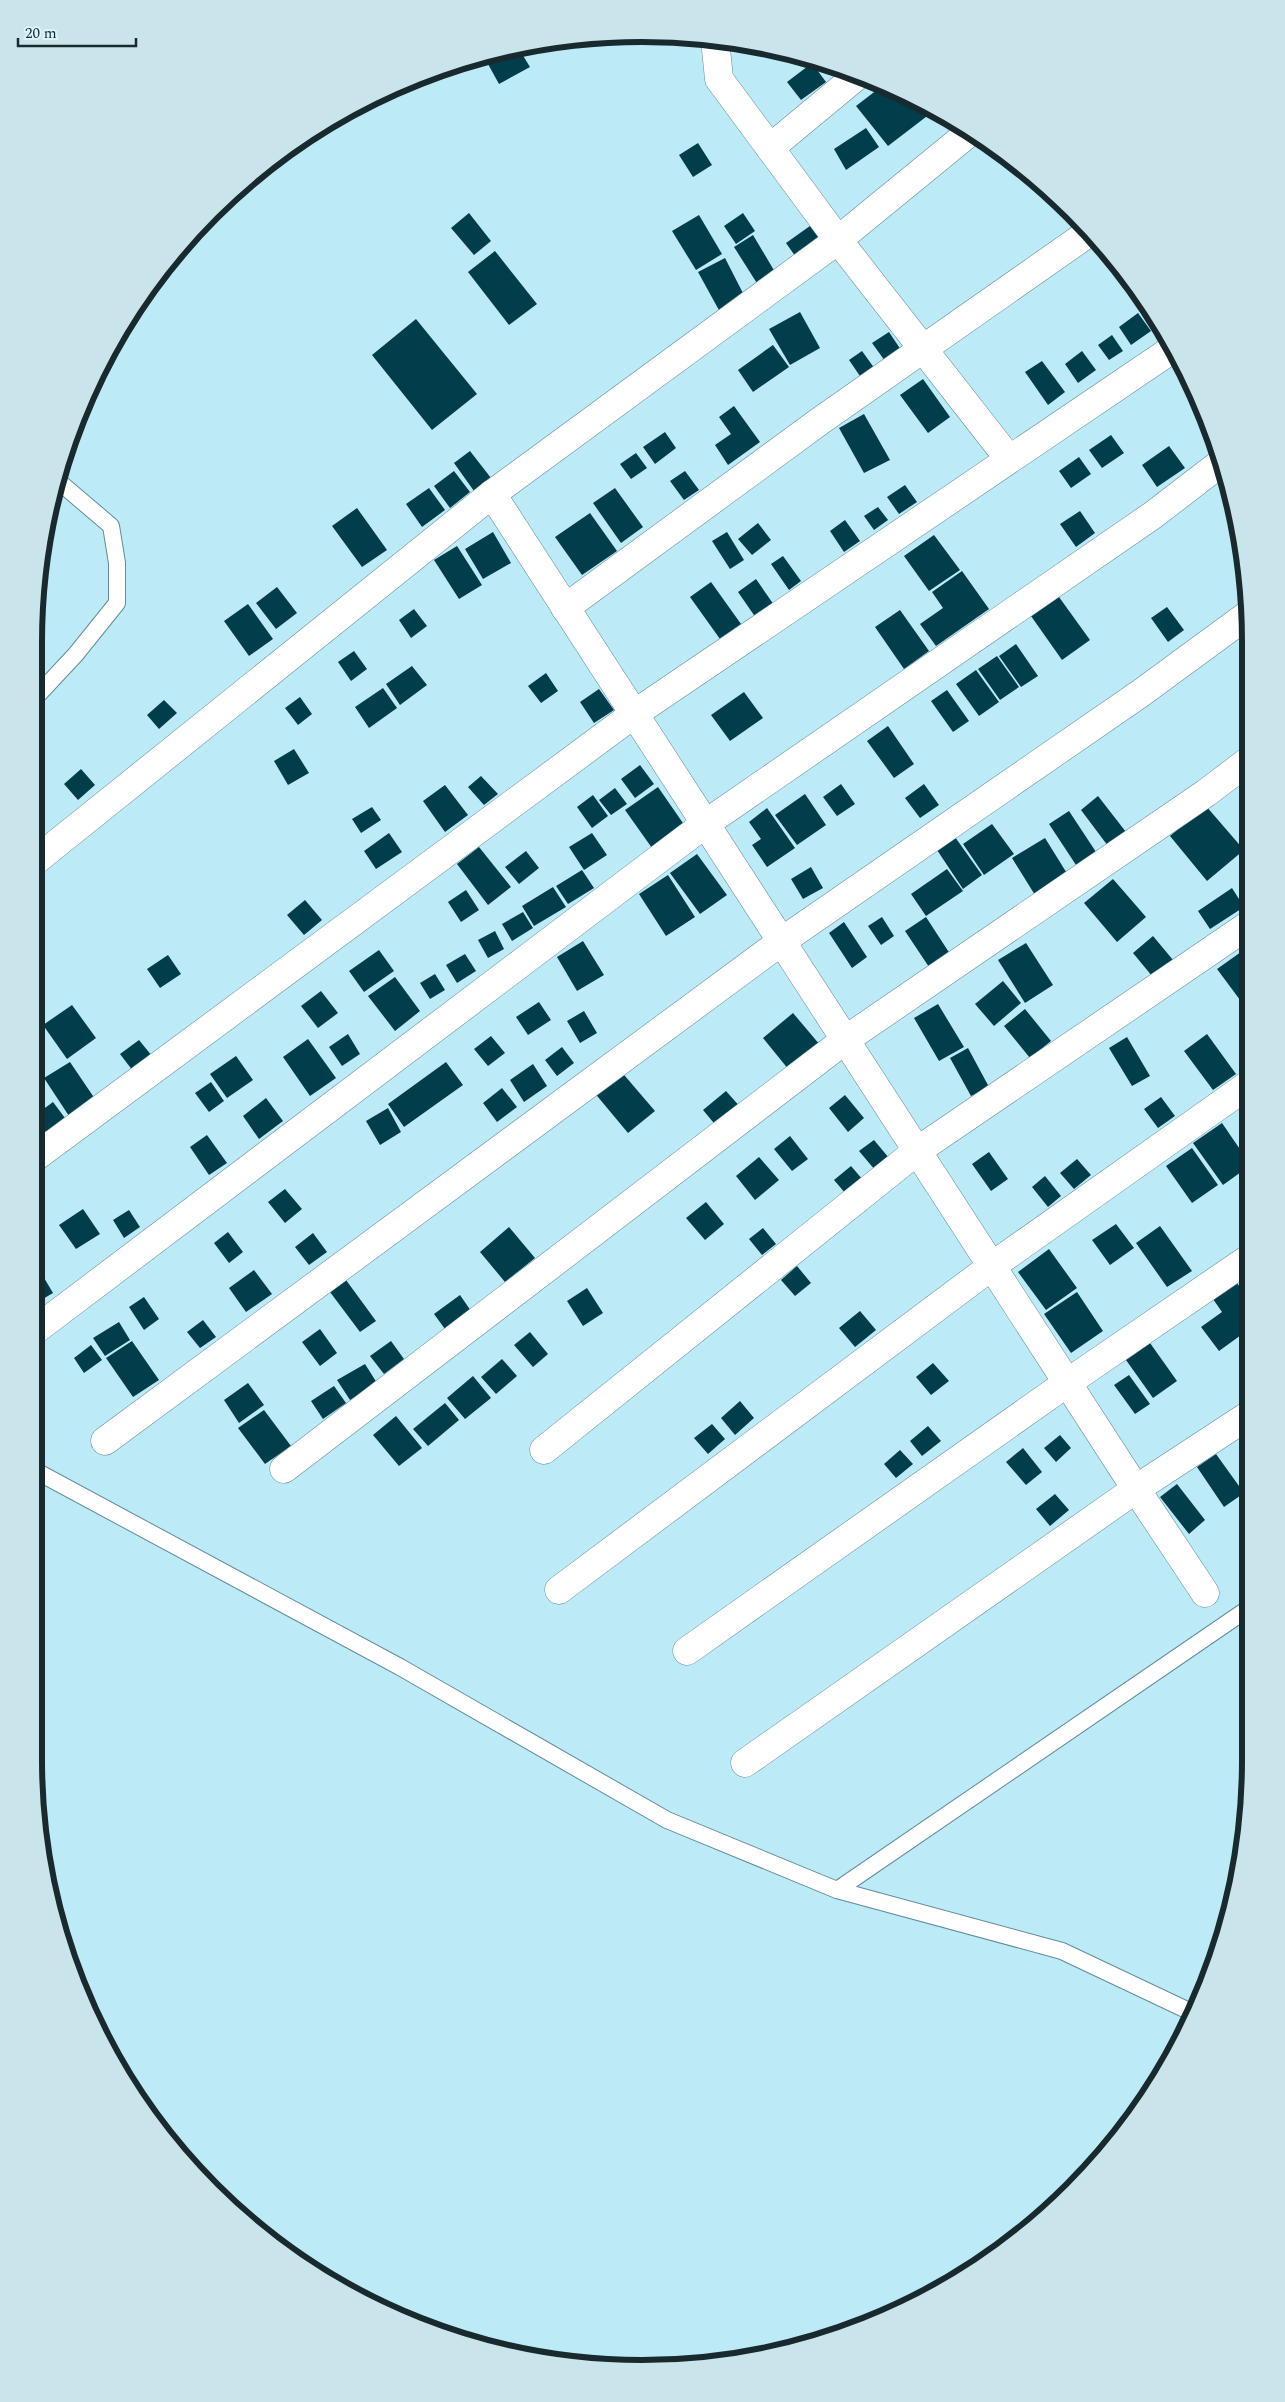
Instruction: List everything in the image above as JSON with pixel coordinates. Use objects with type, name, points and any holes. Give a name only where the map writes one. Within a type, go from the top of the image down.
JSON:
[{"type":"street","points":[[716,47],[719,79],[838,240],[1009,458]]},
{"type":"street","points":[[770,148],[852,80]]},
{"type":"street","points":[[42,854],[492,494],[838,240],[964,137]]},
{"type":"street","points":[[565,608],[820,420],[1084,236]]},
{"type":"street","points":[[42,1152],[634,714],[1168,352]]},
{"type":"street","points":[[42,1325],[705,824],[1153,515],[1216,467]]},
{"type":"street","points":[[492,494],[1067,1383],[1206,1593]]},
{"type":"street","points":[[105,1440],[782,941],[1141,693],[1241,619]]},
{"type":"street","points":[[284,1469],[845,1040],[1206,793],[1242,766]]},
{"type":"street","points":[[544,1450],[917,1151],[1242,929]]},
{"type":"street","points":[[559,1590],[992,1266],[1242,1089]]},
{"type":"street","points":[[687,1651],[1067,1383],[1242,1263]]},
{"type":"street","points":[[744,1763],[1136,1489],[1242,1420]]},
{"type":"lane","points":[[42,690],[76,654],[117,603],[117,563],[111,526],[63,486]]},
{"type":"lane","points":[[42,1474],[400,1667],[667,1820],[837,1890],[1062,1951],[1188,2010]]},
{"type":"lane","points":[[837,1890],[1242,1613]]},
{"type":"building","points":[[522,55],[530,67],[499,84],[487,63]]},
{"type":"building","points":[[808,66],[816,68],[826,82],[801,100],[787,82]]},
{"type":"building","points":[[877,90],[928,115],[888,146],[856,106]]},
{"type":"building","points":[[866,128],[879,147],[846,170],[834,149]]},
{"type":"building","points":[[698,143],[712,165],[693,177],[679,155]]},
{"type":"building","points":[[469,213],[491,241],[474,255],[451,228]]},
{"type":"building","points":[[743,213],[755,231],[736,244],[724,226]]},
{"type":"building","points":[[699,215],[722,254],[696,270],[672,231]]},
{"type":"building","points":[[817,221],[831,241],[800,263],[786,243]]},
{"type":"building","points":[[753,235],[778,277],[760,288],[734,247]]},
{"type":"building","points":[[495,251],[537,304],[509,325],[468,272]]},
{"type":"building","points":[[725,258],[746,299],[720,312],[698,272]]},
{"type":"building","points":[[800,312],[820,348],[790,365],[769,329]]},
{"type":"building","points":[[1138,313],[1151,331],[1131,345],[1119,327]]},
{"type":"building","points":[[416,319],[477,394],[432,430],[372,355]]},
{"type":"building","points":[[889,332],[901,350],[885,361],[872,343]]},
{"type":"building","points":[[1112,335],[1123,351],[1109,360],[1098,345]]},
{"type":"building","points":[[773,345],[789,367],[753,392],[738,370]]},
{"type":"building","points":[[862,351],[875,369],[862,379],[849,360]]},
{"type":"building","points":[[1082,351],[1096,370],[1078,383],[1065,364]]},
{"type":"building","points":[[1042,361],[1065,392],[1048,405],[1025,372]]},
{"type":"building","points":[[923,379],[950,417],[928,433],[900,395]]},
{"type":"building","points":[[734,406],[760,442],[728,465],[715,445],[731,434],[719,417]]},
{"type":"building","points":[[864,414],[890,460],[864,473],[839,428]]},
{"type":"building","points":[[665,432],[676,448],[655,464],[643,447]]},
{"type":"building","points":[[1111,435],[1124,453],[1102,468],[1089,450]]},
{"type":"building","points":[[1169,446],[1185,468],[1157,487],[1142,465]]},
{"type":"building","points":[[470,451],[491,478],[474,491],[454,463]]},
{"type":"building","points":[[636,453],[647,468],[631,479],[620,464]]},
{"type":"building","points":[[1079,457],[1091,474],[1071,488],[1059,471]]},
{"type":"building","points":[[454,471],[470,492],[450,508],[434,486]]},
{"type":"building","points":[[685,471],[699,490],[684,500],[670,481]]},
{"type":"building","points":[[905,485],[917,502],[899,514],[887,497]]},
{"type":"building","points":[[429,488],[445,510],[422,527],[406,504]]},
{"type":"building","points":[[615,488],[643,527],[621,543],[593,503]]},
{"type":"building","points":[[878,507],[888,520],[874,530],[864,516]]},
{"type":"building","points":[[357,508],[387,550],[362,567],[332,526]]},
{"type":"building","points":[[1080,511],[1095,533],[1076,547],[1060,524]]},
{"type":"building","points":[[590,513],[617,551],[582,575],[555,537]]},
{"type":"building","points":[[845,520],[860,541],[844,552],[830,531]]},
{"type":"building","points":[[758,523],[771,540],[752,555],[738,539]]},
{"type":"building","points":[[493,532],[511,563],[483,579],[465,549]]},
{"type":"building","points":[[727,532],[744,560],[730,569],[712,541]]},
{"type":"building","points":[[934,535],[960,570],[929,591],[904,556]]},
{"type":"building","points":[[457,546],[482,585],[459,599],[434,560]]},
{"type":"building","points":[[783,556],[801,581],[789,590],[771,564]]},
{"type":"building","points":[[962,571],[989,609],[936,646],[920,624],[943,608],[932,592]]},
{"type":"building","points":[[756,579],[774,605],[756,618],[738,592]]},
{"type":"building","points":[[711,582],[741,624],[720,639],[690,597]]},
{"type":"building","points":[[277,587],[297,613],[276,629],[256,603]]},
{"type":"building","points":[[1059,597],[1090,640],[1062,660],[1031,616]]},
{"type":"building","points":[[248,604],[273,639],[249,656],[224,621]]},
{"type":"building","points":[[1167,607],[1184,630],[1168,642],[1151,618]]},
{"type":"building","points":[[414,609],[427,626],[411,638],[399,620]]},
{"type":"building","points":[[900,610],[929,651],[904,669],[875,627]]},
{"type":"building","points":[[1016,644],[1038,676],[1021,687],[999,656]]},
{"type":"building","points":[[354,651],[367,669],[351,681],[338,662]]},
{"type":"building","points":[[997,656],[1019,687],[1000,700],[978,669]]},
{"type":"building","points":[[412,666],[427,685],[400,705],[386,684]]},
{"type":"building","points":[[976,670],[999,702],[979,716],[956,684]]},
{"type":"building","points":[[546,673],[558,691],[541,703],[528,686]]},
{"type":"building","points":[[383,688],[397,708],[369,728],[355,707]]},
{"type":"building","points":[[599,689],[614,710],[594,723],[580,702]]},
{"type":"building","points":[[947,690],[969,721],[953,732],[931,701]]},
{"type":"building","points":[[744,692],[763,718],[730,741],[711,715]]},
{"type":"building","points":[[300,697],[312,714],[298,725],[285,708]]},
{"type":"building","points":[[164,700],[177,713],[159,729],[147,715]]},
{"type":"building","points":[[888,726],[914,764],[894,778],[867,741]]},
{"type":"building","points":[[294,749],[309,773],[288,785],[274,761]]},
{"type":"building","points":[[640,765],[654,784],[635,798],[621,779]]},
{"type":"building","points":[[81,769],[95,785],[78,800],[64,784]]},
{"type":"building","points":[[481,776],[498,794],[484,805],[468,787]]},
{"type":"building","points":[[841,784],[855,804],[837,816],[823,797]]},
{"type":"building","points":[[924,784],[939,805],[920,818],[905,798]]},
{"type":"building","points":[[445,785],[468,815],[445,832],[423,801]]},
{"type":"building","points":[[658,787],[685,826],[652,848],[625,810]]},
{"type":"building","points":[[615,788],[627,804],[611,815],[599,800]]},
{"type":"building","points":[[805,794],[826,825],[797,845],[775,815]]},
{"type":"building","points":[[593,795],[608,816],[592,828],[577,807]]},
{"type":"building","points":[[1098,796],[1126,832],[1108,846],[1081,810]]},
{"type":"building","points":[[1206,806],[1242,848],[1242,852],[1207,881],[1170,836]]},
{"type":"building","points":[[372,807],[381,820],[361,833],[352,819]]},
{"type":"building","points":[[767,808],[795,848],[767,867],[752,845],[761,839],[749,822]]},
{"type":"building","points":[[1069,811],[1098,855],[1078,868],[1049,824]]},
{"type":"building","points":[[992,824],[1014,854],[984,875],[963,844]]},
{"type":"building","points":[[389,833],[402,852],[376,869],[364,851]]},
{"type":"building","points":[[592,833],[607,855],[584,870],[569,847]]},
{"type":"building","points":[[955,837],[982,875],[963,889],[937,850]]},
{"type":"building","points":[[1045,838],[1068,875],[1035,895],[1012,858]]},
{"type":"building","points":[[479,847],[511,887],[488,905],[457,864]]},
{"type":"building","points":[[526,851],[539,868],[519,884],[505,867]]},
{"type":"building","points":[[697,854],[727,895],[700,914],[670,873]]},
{"type":"building","points":[[811,867],[823,888],[803,899],[791,879]]},
{"type":"building","points":[[947,869],[963,891],[926,916],[911,894]]},
{"type":"building","points":[[582,870],[594,888],[568,904],[556,886]]},
{"type":"building","points":[[668,875],[695,917],[666,936],[639,894]]},
{"type":"building","points":[[1113,879],[1146,917],[1117,942],[1084,903]]},
{"type":"building","points":[[553,887],[566,907],[534,926],[522,906]]},
{"type":"building","points":[[1232,888],[1242,904],[1242,908],[1210,929],[1198,911]]},
{"type":"building","points":[[466,890],[479,910],[461,922],[448,902]]},
{"type":"building","points":[[305,900],[322,920],[304,935],[287,915]]},
{"type":"building","points":[[523,912],[533,928],[512,941],[502,924]]},
{"type":"building","points":[[882,917],[894,936],[881,945],[868,926]]},
{"type":"building","points":[[926,917],[952,957],[931,970],[905,931]]},
{"type":"building","points":[[844,922],[867,957],[852,968],[829,933]]},
{"type":"building","points":[[495,931],[504,949],[488,958],[478,940]]},
{"type":"building","points":[[1153,936],[1173,960],[1152,976],[1133,953]]},
{"type":"building","points":[[583,941],[604,975],[577,991],[557,957]]},
{"type":"building","points":[[1026,943],[1053,985],[1025,1003],[998,960]]},
{"type":"building","points":[[379,950],[394,971],[364,992],[349,971]]},
{"type":"building","points":[[1241,952],[1242,1003],[1217,969]]},
{"type":"building","points":[[465,954],[476,971],[457,983],[446,965]]},
{"type":"building","points":[[168,955],[181,974],[160,988],[147,969]]},
{"type":"building","points":[[435,974],[445,990],[430,999],[420,983]]},
{"type":"building","points":[[395,977],[420,1011],[395,1031],[368,996]]},
{"type":"building","points":[[1003,981],[1021,1003],[994,1026],[975,1004]]},
{"type":"building","points":[[321,991],[338,1013],[318,1028],[301,1006]]},
{"type":"building","points":[[539,1002],[551,1020],[528,1035],[516,1017]]},
{"type":"building","points":[[938,1004],[964,1047],[939,1061],[914,1018]]},
{"type":"building","points":[[72,1005],[96,1038],[67,1059],[43,1025]]},
{"type":"building","points":[[1025,1009],[1051,1041],[1030,1058],[1004,1026]]},
{"type":"building","points":[[584,1011],[597,1033],[580,1043],[567,1021]]},
{"type":"building","points":[[793,1013],[820,1045],[789,1070],[763,1038]]},
{"type":"building","points":[[348,1034],[360,1054],[342,1066],[329,1047]]},
{"type":"building","points":[[1207,1034],[1236,1074],[1213,1090],[1184,1051]]},
{"type":"building","points":[[491,1036],[505,1053],[488,1066],[474,1049]]},
{"type":"building","points":[[1127,1037],[1150,1076],[1132,1086],[1109,1048]]},
{"type":"building","points":[[308,1039],[336,1078],[310,1096],[283,1057]]},
{"type":"building","points":[[139,1040],[152,1056],[133,1071],[120,1054]]},
{"type":"building","points":[[562,1047],[574,1063],[557,1076],[545,1060]]},
{"type":"building","points":[[968,1048],[989,1087],[971,1096],[950,1058]]},
{"type":"building","points":[[236,1056],[253,1080],[227,1098],[210,1074]]},
{"type":"building","points":[[70,1062],[95,1099],[69,1116],[44,1078]]},
{"type":"building","points":[[446,1062],[463,1085],[404,1127],[388,1104]]},
{"type":"building","points":[[533,1064],[547,1086],[524,1102],[510,1080]]},
{"type":"building","points":[[619,1069],[655,1111],[628,1133],[593,1091]]},
{"type":"building","points":[[211,1082],[224,1101],[209,1112],[195,1093]]},
{"type":"building","points":[[502,1088],[517,1107],[497,1122],[483,1103]]},
{"type":"building","points":[[726,1091],[742,1109],[718,1128],[703,1110]]},
{"type":"building","points":[[845,1095],[864,1118],[848,1132],[829,1108]]},
{"type":"building","points":[[1161,1097],[1175,1116],[1158,1128],[1144,1109]]},
{"type":"building","points":[[266,1098],[283,1121],[259,1139],[243,1116]]},
{"type":"building","points":[[53,1102],[65,1118],[46,1132],[42,1127],[42,1110]]},
{"type":"building","points":[[388,1108],[401,1132],[380,1145],[366,1121]]},
{"type":"building","points":[[1222,1123],[1242,1152],[1242,1171],[1223,1185],[1193,1143]]},
{"type":"building","points":[[207,1135],[227,1163],[209,1175],[190,1147]]},
{"type":"building","points":[[790,1136],[808,1159],[792,1171],[774,1149]]},
{"type":"building","points":[[874,1140],[889,1158],[875,1170],[859,1151]]},
{"type":"building","points":[[1192,1148],[1218,1185],[1192,1203],[1166,1166]]},
{"type":"building","points":[[989,1152],[1008,1179],[991,1191],[972,1164]]},
{"type":"building","points":[[759,1157],[779,1180],[755,1200],[736,1176]]},
{"type":"building","points":[[1077,1159],[1091,1175],[1074,1189],[1060,1173]]},
{"type":"building","points":[[851,1166],[863,1180],[846,1194],[834,1180]]},
{"type":"building","points":[[1045,1176],[1061,1196],[1048,1207],[1032,1187]]},
{"type":"building","points":[[285,1189],[302,1209],[285,1223],[268,1202]]},
{"type":"building","points":[[706,1202],[724,1224],[705,1240],[686,1218]]},
{"type":"building","points":[[83,1209],[100,1234],[76,1249],[59,1225]]},
{"type":"building","points":[[129,1210],[140,1227],[124,1238],[113,1220]]},
{"type":"building","points":[[1116,1224],[1134,1248],[1110,1265],[1092,1240]]},
{"type":"building","points":[[1160,1226],[1192,1271],[1167,1287],[1136,1243]]},
{"type":"building","points":[[509,1227],[535,1258],[505,1282],[480,1252]]},
{"type":"building","points":[[763,1228],[776,1244],[762,1255],[749,1239]]},
{"type":"building","points":[[228,1232],[243,1252],[229,1263],[214,1243]]},
{"type":"building","points":[[313,1233],[327,1252],[309,1265],[295,1247]]},
{"type":"building","points":[[1049,1249],[1077,1288],[1046,1310],[1018,1272]]},
{"type":"building","points":[[797,1266],[811,1283],[795,1296],[781,1280]]},
{"type":"building","points":[[254,1270],[272,1294],[246,1312],[229,1288]]},
{"type":"building","points":[[1242,1271],[1242,1284],[1236,1276]]},
{"type":"building","points":[[42,1277],[53,1293],[42,1299]]},
{"type":"building","points":[[346,1280],[376,1321],[360,1332],[330,1292]]},
{"type":"building","points":[[1237,1283],[1242,1290],[1242,1334],[1219,1351],[1201,1327],[1222,1312],[1213,1299]]},
{"type":"building","points":[[587,1288],[603,1313],[583,1326],[567,1301]]},
{"type":"building","points":[[1077,1292],[1103,1331],[1071,1353],[1044,1314]]},
{"type":"building","points":[[460,1295],[471,1311],[445,1329],[434,1314]]},
{"type":"building","points":[[144,1297],[159,1319],[144,1330],[129,1307]]},
{"type":"building","points":[[860,1311],[876,1330],[855,1347],[839,1328]]},
{"type":"building","points":[[203,1320],[216,1337],[200,1348],[187,1332]]},
{"type":"building","points":[[119,1322],[130,1340],[105,1356],[93,1338]]},
{"type":"building","points":[[320,1329],[337,1353],[320,1366],[302,1342]]},
{"type":"building","points":[[530,1332],[548,1354],[533,1367],[514,1345]]},
{"type":"building","points":[[132,1341],[159,1380],[133,1397],[106,1358]]},
{"type":"building","points":[[391,1341],[404,1359],[384,1374],[370,1356]]},
{"type":"building","points":[[1150,1343],[1177,1381],[1153,1398],[1126,1360]]},
{"type":"building","points":[[91,1345],[102,1360],[84,1373],[74,1358]]},
{"type":"building","points":[[502,1359],[517,1376],[496,1394],[481,1377]]},
{"type":"building","points":[[933,1363],[949,1381],[931,1395],[916,1377]]},
{"type":"building","points":[[365,1364],[377,1383],[350,1400],[337,1380]]},
{"type":"building","points":[[1129,1375],[1150,1404],[1135,1414],[1114,1385]]},
{"type":"building","points":[[473,1376],[491,1398],[465,1419],[447,1398]]},
{"type":"building","points":[[248,1383],[264,1405],[239,1423],[224,1400]]},
{"type":"building","points":[[334,1386],[346,1403],[323,1419],[311,1401]]},
{"type":"building","points":[[740,1401],[754,1418],[735,1435],[721,1418]]},
{"type":"building","points":[[445,1403],[459,1420],[428,1446],[413,1429]]},
{"type":"building","points":[[264,1410],[291,1446],[265,1464],[238,1428]]},
{"type":"building","points":[[396,1416],[422,1448],[399,1466],[373,1435]]},
{"type":"building","points":[[712,1424],[725,1439],[708,1454],[694,1438]]},
{"type":"building","points":[[928,1426],[941,1441],[922,1456],[910,1441]]},
{"type":"building","points":[[1060,1435],[1071,1448],[1056,1462],[1044,1448]]},
{"type":"building","points":[[1023,1448],[1042,1472],[1026,1485],[1006,1462]]},
{"type":"building","points":[[900,1450],[913,1464],[896,1478],[884,1464]]},
{"type":"building","points":[[1216,1454],[1242,1490],[1242,1494],[1224,1507],[1197,1467]]},
{"type":"building","points":[[1177,1484],[1205,1520],[1189,1534],[1160,1497]]},
{"type":"building","points":[[1055,1494],[1069,1510],[1050,1526],[1036,1509]]}]
